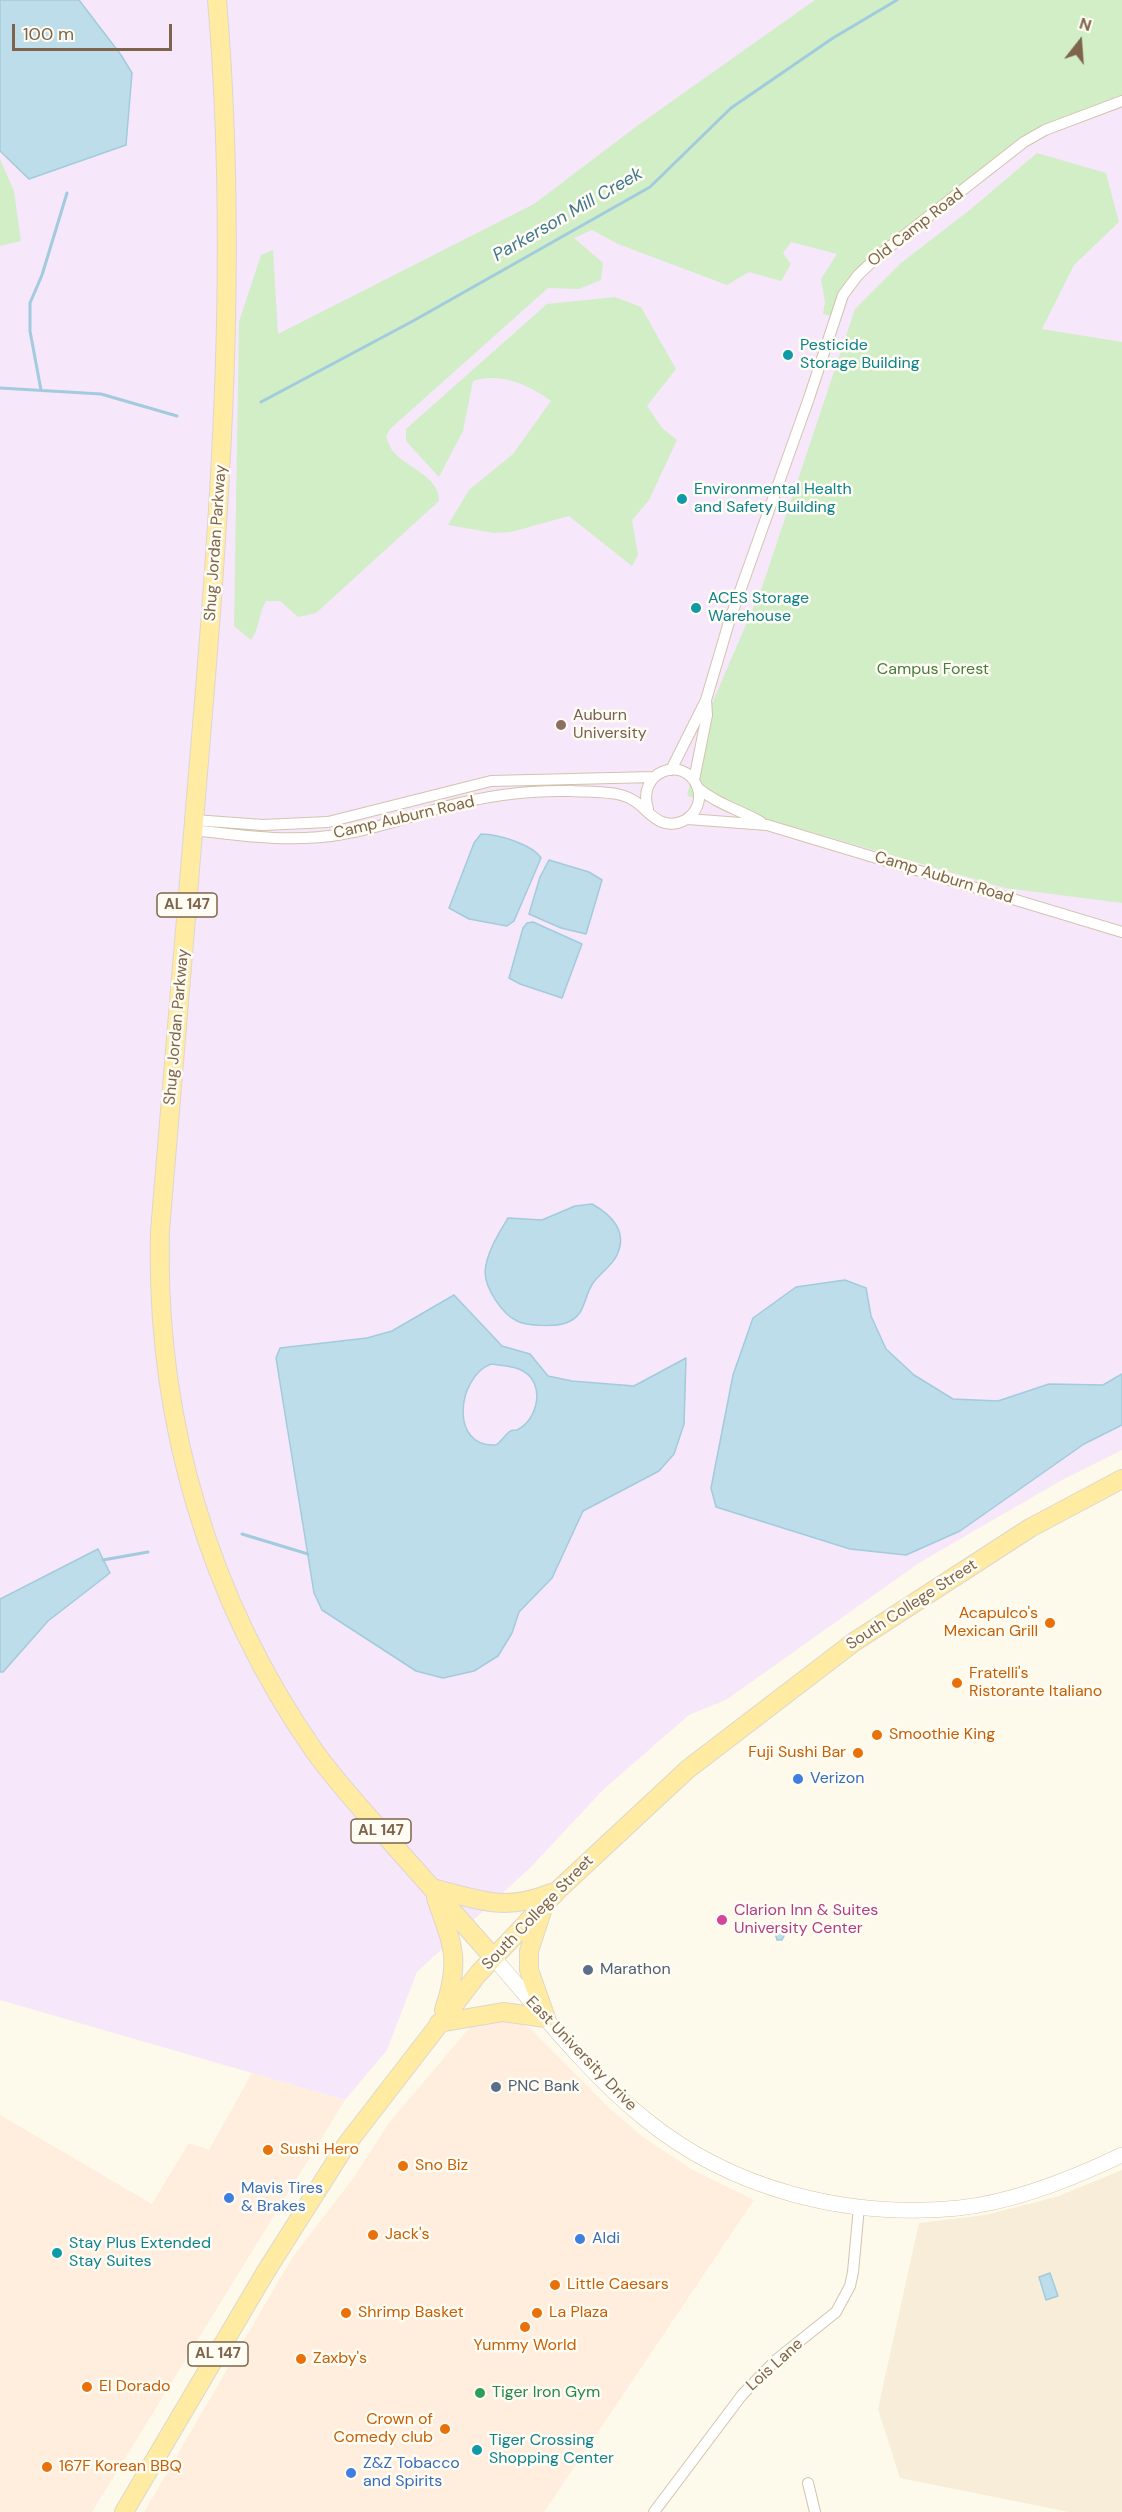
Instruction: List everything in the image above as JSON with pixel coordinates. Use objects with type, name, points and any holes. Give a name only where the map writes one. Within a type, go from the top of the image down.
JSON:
[{"type":"main road","name":"Shug Jordan Parkway","points":[[217,0],[226,206],[225,416],[216,565],[159,1269],[167,1383],[181,1455],[211,1552],[230,1599],[269,1679],[316,1754],[493,1957]]},
{"type":"main road","name":"South College Street","points":[[124,2512],[312,2197],[346,2145],[439,2023],[493,1957],[544,1904],[688,1769],[854,1642],[1030,1528],[1122,1479]]},
{"type":"main road","points":[[432,1888],[512,1905],[528,1902],[558,1890]]},
{"type":"main road","points":[[432,1888],[454,1952],[451,1989],[439,2023],[503,2012],[546,2018],[529,1970],[529,1951],[544,1904]]},
{"type":"main road","name":"East University Drive","points":[[493,1957],[617,2094],[645,2119],[707,2161],[741,2177],[812,2200],[886,2211],[961,2208],[1033,2192],[1122,2155]]},
{"type":"street","name":"Old Camp Road","points":[[671,770],[706,700],[729,622],[809,398],[843,295],[858,274],[878,256],[1024,142],[1046,130],[1122,101]]},
{"type":"street","points":[[696,784],[687,774],[671,770],[653,777],[645,792],[648,809],[661,821],[680,823],[688,819],[698,805],[696,784],[707,715],[706,700]]},
{"type":"street","name":"Camp Auburn Road","points":[[194,825],[328,822],[491,781],[653,777]]},
{"type":"street","name":"Camp Auburn Road","points":[[696,784],[722,804],[740,810],[767,825],[1122,932]]},
{"type":"street","name":"Camp Auburn Road","points":[[194,825],[281,840],[316,838],[345,834],[472,800],[563,791],[610,792],[624,795],[648,809]]},
{"type":"street","name":"Camp Auburn Road","points":[[688,819],[767,825]]},
{"type":"street","name":"Lois Lane","points":[[654,2512],[742,2395],[776,2360],[836,2312],[850,2286],[860,2207]]},
{"type":"street","points":[[808,2483],[815,2512]]},
{"type":"shaded area","name":"Auburn University","points":[[0,0],[1122,0],[1122,1450],[1062,1480],[919,1563],[726,1700],[689,1715],[604,1789],[530,1868],[417,1972],[387,2050],[345,2100],[0,2000]]},
{"type":"shaded area","points":[[509,2020],[530,2028],[607,2106],[644,2138],[693,2170],[754,2200],[544,2512],[144,2512],[292,2258],[354,2177],[389,2123],[471,2026]]},
{"type":"shaded area","points":[[252,2073],[345,2100],[92,2512],[0,2512],[0,2115],[152,2204],[189,2143],[209,2150]]},
{"type":"shaded area","points":[[1122,2170],[1122,2512],[1069,2512],[900,2478],[878,2409],[919,2223],[985,2215],[1056,2197]]},
{"type":"green space","points":[[815,0],[1122,0],[1122,96],[1065,119],[883,247],[851,275],[831,316],[823,314],[825,302],[821,279],[837,254],[791,242],[783,253],[791,264],[781,281],[749,272],[727,285],[618,244],[592,230],[574,238],[603,263],[601,280],[579,289],[548,288],[390,429],[386,437],[392,450],[428,478],[438,492],[439,501],[316,613],[298,617],[280,601],[266,601],[251,640],[234,626],[239,322],[261,255],[273,250],[278,334],[534,204],[637,126]]},
{"type":"green space","name":"Campus Forest","points":[[1037,153],[1106,173],[1119,222],[1074,265],[1042,329],[1122,342],[1122,903],[1005,888],[687,796],[704,722],[761,590],[855,309],[901,263],[971,209]]},
{"type":"green space","points":[[0,159],[14,191],[21,241],[0,246]]},
{"type":"green space","points":[[615,297],[641,307],[676,369],[647,406],[662,428],[677,440],[649,500],[632,520],[638,555],[632,566],[569,516],[511,532],[494,533],[448,525],[469,490],[513,454],[551,401],[524,385],[504,379],[473,381],[463,431],[439,477],[406,441],[406,429],[547,304]]},
{"type":"water","points":[[0,0],[79,0],[132,73],[126,145],[29,179],[0,151]]},
{"type":"water","points":[[481,834],[514,841],[530,848],[541,858],[514,921],[507,926],[469,919],[449,908],[474,843]]},
{"type":"water","points":[[549,860],[589,872],[602,880],[586,934],[561,928],[529,914],[540,877]]},
{"type":"water","points":[[533,922],[582,944],[562,998],[509,978],[523,928],[527,923]]},
{"type":"water","points":[[592,1204],[612,1219],[621,1239],[617,1255],[593,1283],[581,1311],[572,1320],[555,1325],[527,1324],[511,1318],[491,1293],[485,1272],[490,1251],[508,1218],[542,1220],[575,1206]]},
{"type":"water","points":[[845,1280],[866,1288],[871,1316],[886,1349],[914,1375],[953,1399],[998,1401],[1049,1384],[1103,1385],[1122,1374],[1122,1425],[1084,1444],[960,1531],[906,1555],[850,1549],[716,1507],[711,1488],[733,1375],[753,1318],[796,1287]]},
{"type":"water","points":[[454,1295],[502,1346],[530,1354],[548,1376],[572,1381],[634,1386],[686,1358],[684,1424],[674,1454],[659,1471],[583,1511],[552,1578],[519,1612],[512,1633],[498,1656],[474,1671],[443,1678],[416,1671],[322,1610],[314,1593],[276,1358],[280,1348],[367,1338],[392,1331]],"holes":[[[491,1364],[523,1371],[530,1377],[537,1392],[530,1418],[517,1430],[510,1431],[496,1445],[481,1443],[471,1435],[465,1424],[463,1410],[465,1396],[471,1383],[480,1371]]]},
{"type":"water","points":[[98,1549],[110,1573],[48,1621],[3,1672],[0,1672],[0,1599]]},
{"type":"water","points":[[772,1923],[781,1927],[784,1936],[782,1940],[777,1940],[775,1933],[770,1931],[769,1927]]},
{"type":"water","points":[[1050,2273],[1058,2296],[1046,2300],[1039,2277]]},
{"type":"waterway","name":"Parkerson Mill Creek","points":[[261,402],[413,321],[650,187],[731,108],[833,38],[897,0]]},
{"type":"waterway","points":[[41,390],[30,331],[30,303],[42,275],[67,193]]},
{"type":"waterway","name":"Parkerson Mill Creek","points":[[0,388],[101,394],[177,416]]},
{"type":"waterway","points":[[242,1534],[308,1554]]},
{"type":"waterway","points":[[103,1560],[148,1552]]},
{"type":"place","name":"Pesticide Storage Building","points":[[788,355]]},
{"type":"place","name":"Environmental Health and Safety Building","points":[[682,499]]},
{"type":"place","name":"ACES Storage Warehouse","points":[[696,608]]},
{"type":"place","name":"Auburn University","points":[[561,725]]},
{"type":"place","name":"Acapulco's Mexican Grill","points":[[1050,1623]]},
{"type":"place","name":"Fratelli's Ristorante Italiano","points":[[957,1683]]},
{"type":"place","name":"Smoothie King","points":[[877,1735]]},
{"type":"place","name":"Fuji Sushi Bar","points":[[858,1753]]},
{"type":"place","name":"Verizon","points":[[798,1779]]},
{"type":"place","name":"Clarion Inn & Suites University Center","points":[[722,1920]]},
{"type":"place","name":"Marathon","points":[[588,1970]]},
{"type":"place","name":"PNC Bank","points":[[496,2087]]},
{"type":"place","name":"Sushi Hero","points":[[268,2150]]},
{"type":"place","name":"Sno Biz","points":[[403,2166]]},
{"type":"place","name":"Mavis Tires & Brakes","points":[[229,2198]]},
{"type":"place","name":"Jack's","points":[[373,2235]]},
{"type":"place","name":"Aldi","points":[[580,2239]]},
{"type":"place","name":"Stay Plus Extended Stay Suites","points":[[57,2253]]},
{"type":"place","name":"Little Caesars","points":[[555,2285]]},
{"type":"place","name":"Shrimp Basket","points":[[346,2313]]},
{"type":"place","name":"La Plaza","points":[[537,2313]]},
{"type":"place","name":"Yummy World","points":[[525,2327]]},
{"type":"place","name":"Zaxby's","points":[[301,2359]]},
{"type":"place","name":"El Dorado","points":[[87,2387]]},
{"type":"place","name":"Tiger Iron Gym","points":[[480,2393]]},
{"type":"place","name":"Crown of Comedy club","points":[[445,2429]]},
{"type":"place","name":"Tiger Crossing Shopping Center","points":[[477,2450]]},
{"type":"place","name":"167F Korean BBQ","points":[[47,2467]]},
{"type":"place","name":"Z&Z Tobacco and Spirits","points":[[351,2473]]}]
